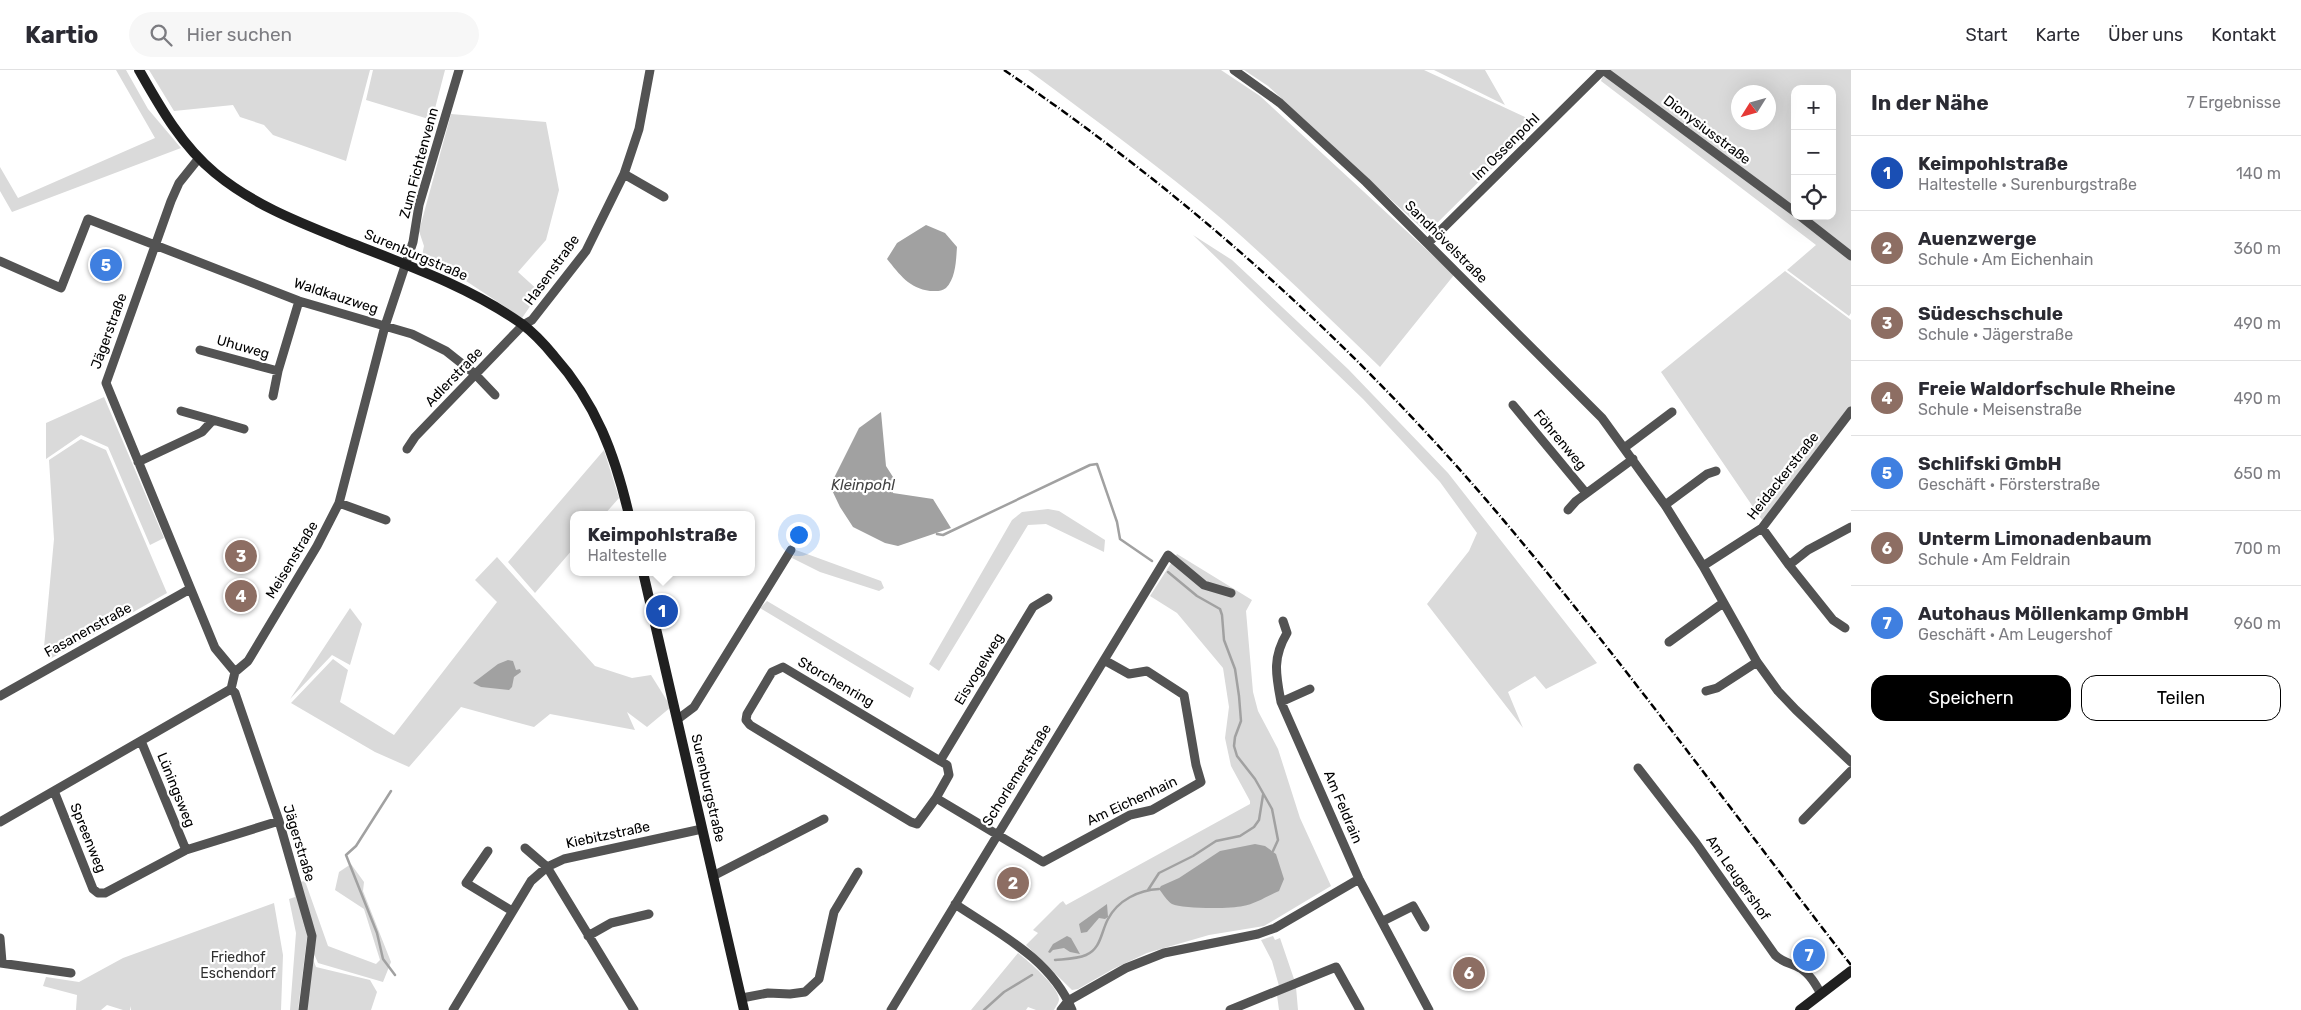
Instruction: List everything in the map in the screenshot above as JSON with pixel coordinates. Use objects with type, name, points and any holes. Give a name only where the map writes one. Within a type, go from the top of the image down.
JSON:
[{"type":"street","name":"Surenburgstraße","points":[[139,70],[179,136],[199,158],[238,190],[276,213],[467,291],[524,325],[565,368],[596,415],[614,456],[629,511]]},
{"type":"street","name":"Zum Fichtenvenn","points":[[404,264],[413,242],[419,204],[459,70]]},
{"type":"street","name":"Hasenstraße","points":[[524,325],[532,320],[586,251],[624,174],[639,129],[650,70]]},
{"type":"street","name":"Sandhövelstraße","points":[[1234,70],[1280,103],[1366,182],[1602,418],[1665,505],[1703,566],[1757,662],[1796,710],[1851,762]]},
{"type":"street","name":"Im Ossenpohl","points":[[1428,242],[1603,70]]},
{"type":"street","name":"Dionysiusstraße","points":[[1603,70],[1791,209]]},
{"type":"street","name":"Jägerstraße","points":[[199,158],[179,183],[106,383],[215,648],[235,672]]},
{"type":"street","points":[[624,174],[664,197]]},
{"type":"street","name":"Waldkauzweg","points":[[0,261],[61,288],[88,219],[299,301],[412,334],[446,351],[475,374],[495,395]]},
{"type":"street","points":[[1805,220],[1851,256]]},
{"type":"street","name":"Meisenstraße","points":[[235,672],[248,661],[318,546],[340,502],[385,326],[404,264]]},
{"type":"street","name":"Uhuweg","points":[[273,396],[278,371],[299,301]]},
{"type":"street","name":"Adlerstraße","points":[[406,449],[475,374],[524,325]]},
{"type":"street","name":"Uhuweg","points":[[200,350],[278,371]]},
{"type":"street","name":"Föhrenweg","points":[[1513,404],[1586,494]]},
{"type":"street","points":[[181,411],[244,429]]},
{"type":"street","name":"Heidackerstraße","points":[[1703,566],[1762,528],[1851,411]]},
{"type":"street","points":[[1624,448],[1672,412]]},
{"type":"street","points":[[138,462],[202,432],[212,420]]},
{"type":"street","points":[[1568,510],[1632,459]]},
{"type":"street","points":[[1665,505],[1707,474],[1716,471]]},
{"type":"street","points":[[340,502],[386,520]]},
{"type":"street","points":[[1789,565],[1808,550],[1851,526]]},
{"type":"street","points":[[1762,528],[1833,620],[1845,628]]},
{"type":"street","points":[[678,719],[694,707],[790,550]]},
{"type":"street","name":"Schorlemerstraße","points":[[891,1010],[1168,555],[1204,585],[1231,593]]},
{"type":"street","name":"Surenburgstraße","points":[[644,576],[744,1010]]},
{"type":"street","name":"Fasanenstraße","points":[[0,696],[190,589]]},
{"type":"street","name":"Eisvogelweg","points":[[940,761],[1033,607],[1048,598]]},
{"type":"street","points":[[1669,642],[1723,603]]},
{"type":"street","name":"Am Feldrain","points":[[1283,621],[1287,633],[1277,648],[1276,674],[1281,702],[1359,880],[1383,921],[1429,1010]]},
{"type":"street","name":"Am Eichenhain","points":[[997,834],[1043,862],[1130,815],[1152,810],[1201,782],[1196,765],[1184,695],[1147,671],[1129,674],[1104,660]]},
{"type":"street","points":[[1706,691],[1717,688],[1757,662]]},
{"type":"street","name":"Storchenring","points":[[783,667],[947,765],[949,775],[936,798],[922,821],[917,824],[911,822],[750,725],[746,720],[747,714],[772,672],[777,668],[783,667]]},
{"type":"street","points":[[0,822],[231,689],[235,672]]},
{"type":"street","name":"Jägerstraße","points":[[231,689],[235,693],[279,820],[312,936],[303,1010]]},
{"type":"street","points":[[1281,702],[1310,689]]},
{"type":"street","name":"Lüningsweg","points":[[141,740],[186,850]]},
{"type":"street","name":"Am Leugershof","points":[[1638,768],[1696,843],[1775,956],[1783,963],[1800,968],[1812,978],[1822,994]]},
{"type":"street","points":[[1804,820],[1851,771]]},
{"type":"street","name":"Spreenweg","points":[[54,791],[93,889],[98,893],[105,893],[186,850]]},
{"type":"street","points":[[936,798],[997,834]]},
{"type":"street","points":[[713,876],[824,819]]},
{"type":"street","points":[[186,850],[279,820]]},
{"type":"street","name":"Kiebitzstraße","points":[[453,1010],[531,882],[547,867],[564,859],[702,829]]},
{"type":"street","points":[[525,848],[547,867],[634,1010]]},
{"type":"street","points":[[488,851],[466,884],[512,912]]},
{"type":"street","points":[[742,998],[768,993],[790,994],[805,992],[819,979],[834,912],[858,872]]},
{"type":"street","points":[[1061,1010],[1070,1006],[1126,968],[1164,953],[1196,945],[1258,934],[1275,928],[1359,880]]},
{"type":"street","points":[[955,904],[1026,952],[1040,964],[1062,989],[1070,1006]]},
{"type":"street","points":[[1383,921],[1414,906],[1425,927]]},
{"type":"street","points":[[588,936],[611,923],[649,914]]},
{"type":"street","points":[[0,938],[1,962],[71,973]]},
{"type":"street","points":[[1230,1010],[1336,967],[1360,1010]]},
{"type":"street","points":[[1800,1010],[1851,971]]},
{"type":"green space","points":[[116,70],[126,70],[148,109],[181,148],[12,212],[0,191],[0,167],[18,198],[155,138]]},
{"type":"green space","points":[[149,70],[370,70],[346,161],[273,135],[264,125],[240,117],[233,105],[174,111]]},
{"type":"green space","points":[[373,70],[445,70],[432,120],[366,100]]},
{"type":"green space","points":[[1028,70],[1221,70],[1260,96],[1454,275],[1380,367],[1283,274],[1223,220],[1151,162]]},
{"type":"green space","points":[[1244,70],[1424,70],[1538,123],[1427,233],[1268,86]]},
{"type":"green space","points":[[1434,70],[1485,70],[1505,105]]},
{"type":"green space","points":[[1605,70],[1851,70],[1851,313],[1849,316],[1787,270],[1816,245],[1601,81]]},
{"type":"green space","points":[[451,114],[546,122],[559,190],[546,240],[518,272],[540,292],[522,318],[466,281],[421,260],[424,246],[419,231]]},
{"type":"green space","points":[[1193,235],[1232,260],[1348,369],[1448,473],[1597,663],[1546,689],[1535,676],[1508,692],[1523,728],[1427,604],[1469,551],[1477,533],[1440,482],[1363,399]]},
{"type":"green space","points":[[1785,271],[1851,320],[1851,408],[1764,523],[1661,372]]},
{"type":"green space","points":[[104,397],[164,538],[150,545],[108,447],[81,435],[46,459],[46,423]]},
{"type":"green space","points":[[81,439],[106,450],[167,593],[50,659],[44,647],[54,539],[49,460]]},
{"type":"green space","points":[[604,450],[619,498],[608,511],[570,511],[570,552],[535,593],[508,562]]},
{"type":"green space","points":[[1048,509],[1059,511],[1105,540],[1104,552],[1046,524],[1028,525],[939,671],[929,664],[1012,520],[1022,512]]},
{"type":"green space","points":[[796,550],[881,581],[884,588],[879,591],[820,572],[792,558]]},
{"type":"green space","points":[[1177,554],[1252,600],[1246,611],[1253,692],[1258,711],[1278,749],[1300,818],[1331,886],[1264,926],[1209,935],[1147,953],[1113,969],[1078,989],[1072,990],[1026,945],[1038,933],[1033,930],[1063,901],[1066,905],[1250,804],[1231,766],[1225,738],[1229,707],[1223,668],[1177,613],[1150,596]]},
{"type":"green space","points":[[497,557],[595,666],[632,678],[651,675],[671,707],[647,727],[627,712],[635,730],[550,714],[534,727],[461,707],[409,767],[375,752],[291,703],[333,659],[348,670],[340,702],[394,735],[497,602],[475,580]]},
{"type":"green space","points":[[767,601],[914,688],[910,698],[760,608]]},
{"type":"green space","points":[[350,608],[362,624],[350,665],[332,655],[290,699]]},
{"type":"green space","points":[[351,864],[364,882],[363,891],[391,962],[383,982],[318,963],[307,938],[298,1010],[290,1010],[296,933],[289,899],[295,897],[292,883],[305,881],[328,946],[376,964],[380,960],[364,909],[335,890],[339,872]]},
{"type":"green space","name":"Friedhof Eschendorf","points":[[274,903],[283,955],[281,1010],[131,1010],[130,1006],[130,1010],[123,1010],[107,1005],[101,1010],[76,1010],[77,995],[43,986],[46,977],[79,982],[123,958]]},
{"type":"green space","points":[[1273,936],[1275,940],[1280,938],[1294,979],[1279,986],[1272,961],[1261,940]]},
{"type":"green space","points":[[308,946],[316,967],[370,980],[377,992],[371,1010],[304,1010]]},
{"type":"green space","points":[[1018,953],[1054,987],[1059,999],[1054,1010],[1036,1010],[1028,1007],[1026,1010],[971,1010]]},
{"type":"green space","points":[[1296,987],[1298,1010],[1279,1010],[1277,995]]},
{"type":"water","points":[[926,225],[945,233],[957,247],[952,279],[946,288],[940,291],[930,291],[911,284],[887,259],[897,243]]},
{"type":"water","name":"Kleinpohl","points":[[881,412],[886,466],[893,477],[893,493],[933,499],[951,528],[898,546],[885,543],[853,527],[840,507],[830,486],[859,428]]},
{"type":"water","points":[[508,660],[513,661],[516,670],[520,669],[521,672],[514,677],[512,687],[509,690],[481,687],[473,683],[498,664]]},
{"type":"water","points":[[1255,844],[1265,846],[1276,854],[1284,879],[1279,891],[1261,900],[1248,905],[1228,908],[1186,907],[1172,904],[1159,889],[1220,851]]},
{"type":"water","points":[[1107,904],[1108,917],[1105,919],[1099,918],[1087,932],[1081,933],[1079,924]]},
{"type":"water","points":[[1067,936],[1071,938],[1080,954],[1070,952],[1064,948],[1048,952],[1053,944]]},
{"type":"waterway","points":[[937,534],[943,535],[1090,465],[1097,464],[1117,522],[1120,539],[1152,561]]},
{"type":"waterway","points":[[1168,572],[1197,596],[1220,609],[1224,640],[1235,669],[1239,696],[1241,721],[1234,746],[1237,756],[1255,779],[1272,809],[1278,840],[1273,851]]},
{"type":"waterway","points":[[391,791],[356,846],[346,855],[377,933],[383,959],[395,975]]},
{"type":"waterway","points":[[1148,890],[1159,873],[1193,856],[1216,841],[1240,836],[1254,827],[1259,820],[1263,795]]},
{"type":"waterway","points":[[1055,960],[1071,959],[1091,952],[1098,944],[1108,919],[1117,906],[1130,897],[1144,891],[1159,889]]},
{"type":"waterway","points":[[984,1010],[1004,992],[1032,975]]},
{"type":"railway","points":[[1004,70],[1069,116],[1196,214],[1316,321],[1429,435],[1530,552],[1624,669],[1851,965]]},
{"type":"place","name":"Schlifski GmbH","points":[[106,265]]},
{"type":"place","name":"Südeschschule","points":[[241,556]]},
{"type":"place","name":"Freie Waldorfschule Rheine","points":[[241,596]]},
{"type":"place","name":"Keimpohlstraße","points":[[662,611]]},
{"type":"place","name":"Auenzwerge","points":[[1013,883]]},
{"type":"place","name":"Autohaus Möllenkamp GmbH","points":[[1809,955]]},
{"type":"place","name":"Unterm Limonadenbaum","points":[[1469,973]]}]
